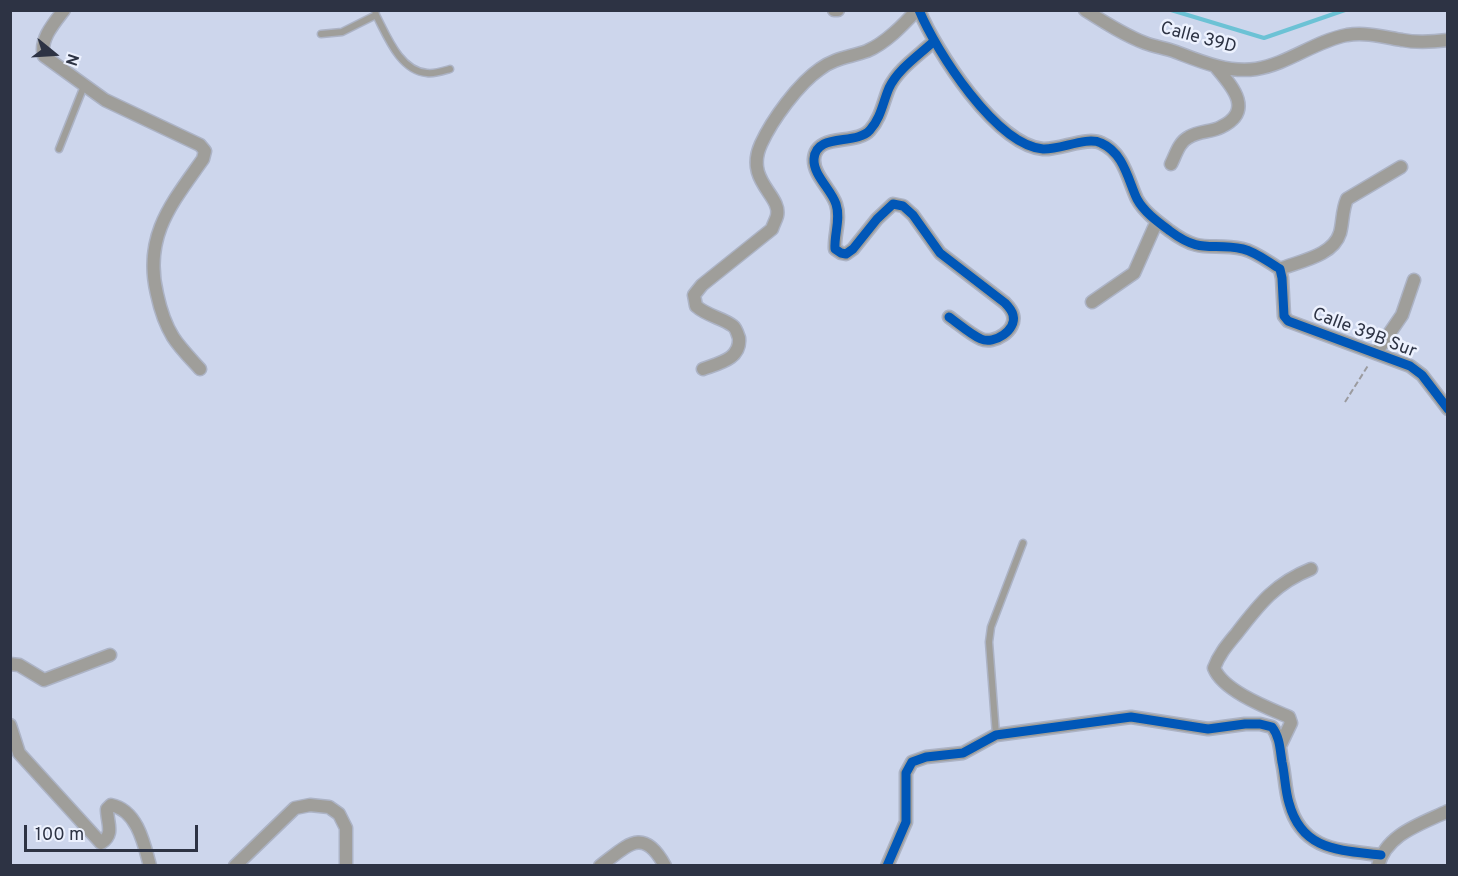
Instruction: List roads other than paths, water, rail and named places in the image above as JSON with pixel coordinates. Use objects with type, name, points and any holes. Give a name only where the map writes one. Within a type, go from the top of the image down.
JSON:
[{"type":"street","points":[[64,10],[42,48],[44,56],[105,100],[200,145],[205,151],[203,159],[171,204],[158,233],[152,257],[160,309],[173,337],[200,369]]},
{"type":"street","points":[[703,369],[731,358],[738,348],[739,336],[733,326],[705,313],[696,306],[694,295],[702,285],[771,229],[778,215],[776,203],[760,182],[756,166],[760,146],[770,128],[791,97],[819,69],[843,57],[868,51],[887,38],[918,10],[933,42],[983,110],[1014,138],[1029,146],[1044,149],[1092,140],[1105,144],[1125,167],[1138,200],[1145,211],[1191,244],[1199,247],[1245,249],[1280,268],[1328,250],[1337,242],[1347,199],[1401,167]]},
{"type":"street","name":"Calle 39D","points":[[1085,10],[1116,30],[1146,44],[1215,66],[1234,69],[1256,69],[1274,64],[1327,41],[1348,35],[1376,35],[1404,41],[1448,40]]},
{"type":"street","points":[[933,42],[900,72],[889,87],[881,112],[870,130],[859,138],[829,141],[820,146],[814,157],[815,167],[835,201],[838,213],[835,249],[846,254],[893,204],[903,206],[913,215],[940,253],[973,276],[1005,303],[1013,314],[1013,324],[1005,334],[993,341],[982,340],[949,317]]},
{"type":"street","points":[[1171,164],[1179,146],[1189,137],[1221,127],[1233,118],[1239,106],[1237,93],[1215,66]]},
{"type":"street","points":[[1092,302],[1134,273],[1157,221]]},
{"type":"street","name":"Calle 39B Sur","points":[[1280,268],[1284,316],[1288,321],[1410,366],[1422,375],[1448,409]]},
{"type":"street","points":[[1376,353],[1399,321],[1414,280]]},
{"type":"street","points":[[1280,746],[1291,723],[1289,717],[1255,703],[1221,679],[1214,668],[1220,654],[1268,594],[1296,575],[1311,569]]},
{"type":"street","points":[[10,664],[19,665],[44,680],[110,655]]},
{"type":"street","points":[[887,866],[906,822],[906,773],[912,762],[926,756],[963,753],[996,735],[1131,717],[1208,729],[1260,724],[1272,727],[1277,734],[1289,804],[1296,821],[1312,840],[1337,849],[1379,860],[1394,839],[1448,811]]},
{"type":"street","points":[[10,725],[19,753],[101,843],[108,839],[111,828],[107,818],[107,809],[111,805],[126,811],[141,834],[150,866]]},
{"type":"street","points":[[235,866],[295,808],[310,805],[329,807],[339,814],[346,828],[346,866]]},
{"type":"street","points":[[600,866],[631,843],[640,842],[654,849],[664,866]]},
{"type":"lane","points":[[321,34],[342,32],[376,13],[398,54],[409,67],[430,74],[450,69]]},
{"type":"lane","points":[[60,150],[84,85]]},
{"type":"lane","points":[[996,735],[989,642],[991,627],[1023,543]]},
{"type":"waterway","points":[[1171,10],[1264,38],[1345,10]]}]
